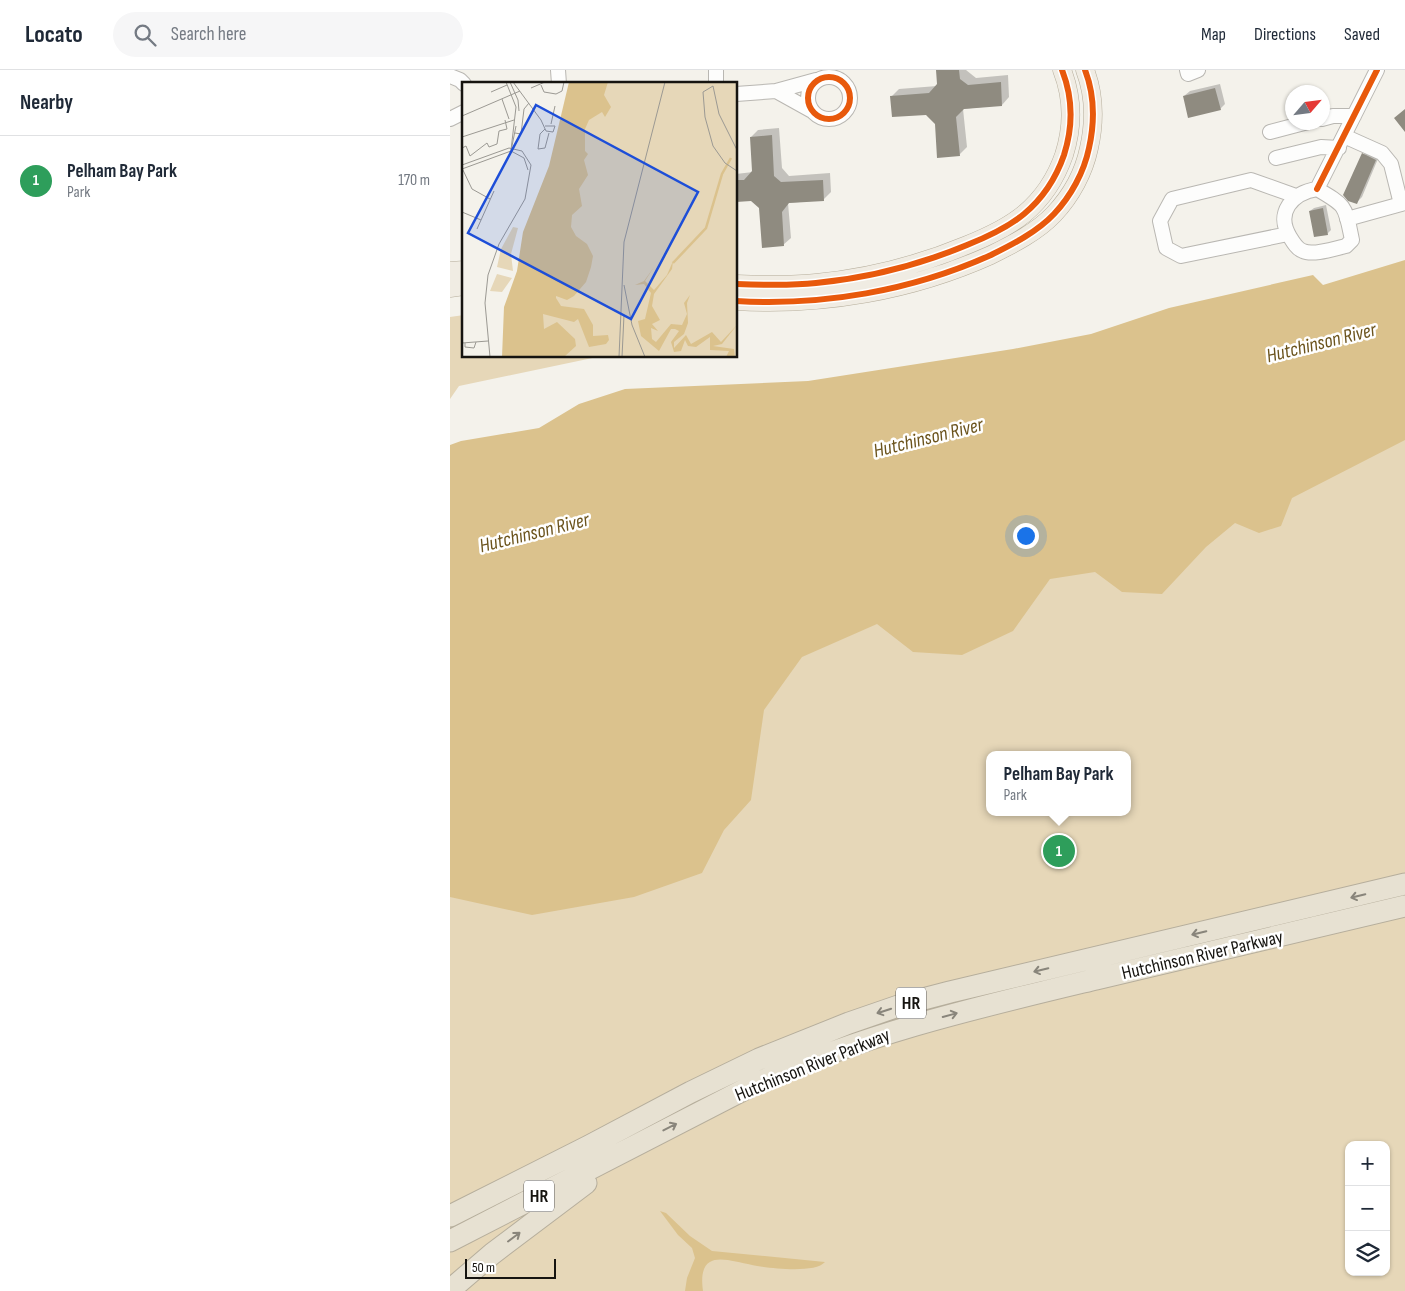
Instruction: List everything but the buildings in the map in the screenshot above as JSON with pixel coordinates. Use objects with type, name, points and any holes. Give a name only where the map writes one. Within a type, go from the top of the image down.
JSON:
[{"type":"highway","name":"Hutchinson River Parkway","points":[[450,1216],[731,1072],[799,1042],[873,1014],[950,992],[1405,884]]},
{"type":"highway","name":"Hutchinson River Parkway","points":[[450,1241],[772,1076],[826,1054],[901,1028],[998,1002],[1405,906]]},
{"type":"highway","points":[[450,1290],[492,1254],[573,1193],[627,1149]]},
{"type":"main road","points":[[738,284],[783,285],[815,283],[846,280],[881,273],[944,255],[1004,228],[1036,203],[1046,191],[1060,166],[1067,145],[1071,123],[1069,93],[1062,70]]},
{"type":"main road","points":[[738,301],[794,302],[871,293],[976,262],[1035,230],[1054,215],[1068,198],[1088,155],[1094,107],[1090,83],[1085,70]]},
{"type":"street","points":[[1187,70],[1188,74],[1198,70]]},
{"type":"street","points":[[1316,189],[1377,70]]},
{"type":"street","points":[[450,76],[462,82]]},
{"type":"street","points":[[738,94],[776,91],[827,76],[839,79],[848,88],[850,102],[842,115],[835,118],[821,118],[776,91]]},
{"type":"street","points":[[812,111],[808,96],[809,90],[816,80]]},
{"type":"street","points":[[1330,117],[1354,116]]},
{"type":"street","points":[[1270,132],[1285,128]]},
{"type":"street","points":[[1276,158],[1341,142],[1382,153],[1391,164],[1403,203],[1347,219]]},
{"type":"street","points":[[1288,234],[1181,256],[1166,248],[1160,221],[1172,199],[1251,180],[1296,196]]},
{"type":"street","points":[[1316,189],[1335,200],[1346,212],[1352,240],[1346,246],[1312,253],[1303,251],[1288,234],[1285,224],[1285,212],[1289,203],[1305,191],[1316,189]]},
{"type":"shaded area","points":[[462,315],[462,358],[592,358],[459,386],[450,399],[450,317]]},
{"type":"shaded area","points":[[1405,419],[1405,1291],[450,1291],[450,657]]},
{"type":"water","name":"Hutchinson River","points":[[1405,260],[1405,440],[1292,498],[1281,526],[1259,533],[1235,523],[1206,547],[1162,594],[1122,592],[1095,572],[1050,579],[1013,631],[962,655],[913,652],[877,624],[802,657],[764,710],[751,800],[724,830],[702,873],[634,897],[532,915],[450,897],[450,445],[461,441],[539,428],[579,404],[625,389],[808,381],[1013,349],[1091,334],[1169,308],[1313,275],[1323,285]]},
{"type":"water","points":[[660,1211],[666,1213],[690,1236],[712,1251],[825,1262],[820,1266],[811,1268],[779,1269],[716,1260],[704,1268],[702,1277],[703,1291],[685,1291],[687,1278],[695,1258],[692,1248],[678,1235]]},
{"type":"cycle path","points":[[738,284],[806,284],[874,274],[949,252],[1011,224],[1031,208],[1042,195],[1053,180],[1064,155],[1069,134],[1070,102],[1062,70]]},
{"type":"cycle path","points":[[738,301],[801,301],[834,298],[898,287],[961,268],[991,255],[1032,232],[1054,214],[1066,199],[1076,183],[1087,157],[1091,138],[1093,109],[1091,89],[1085,70]]},
{"type":"cycle path","points":[[1317,189],[1377,70]]},
{"type":"cycle path","points":[[833,77],[841,80],[847,86],[850,98],[847,110],[841,116],[825,119],[817,116],[811,110],[808,94],[811,86],[817,80],[833,77]]},
{"type":"place","name":"Pelham Bay Park","points":[[1059,851]]}]
